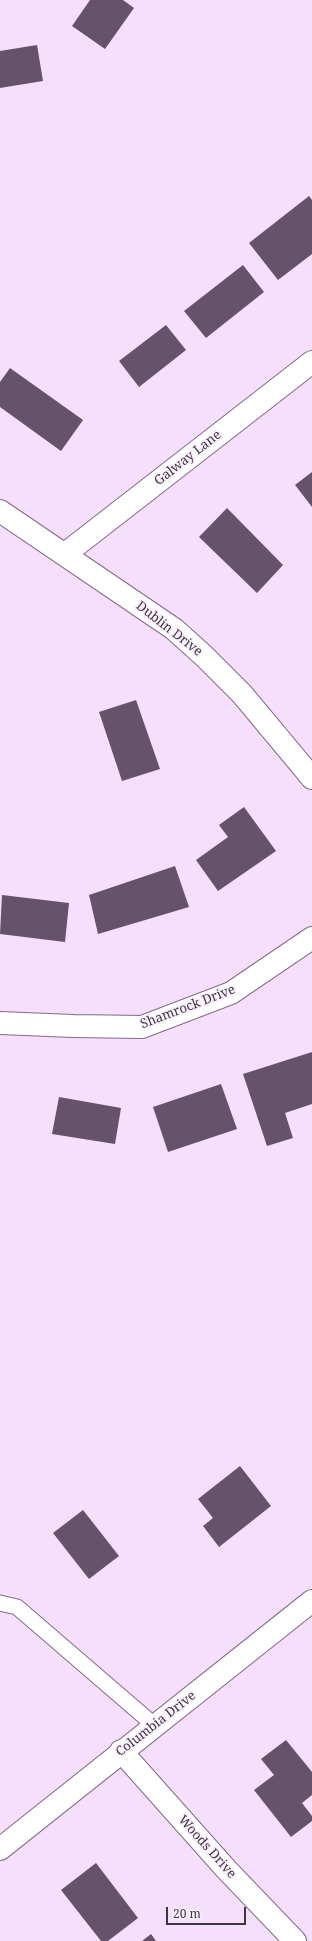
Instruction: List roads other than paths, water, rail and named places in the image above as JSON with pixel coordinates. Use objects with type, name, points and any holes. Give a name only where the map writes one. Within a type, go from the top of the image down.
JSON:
[{"type":"street","name":"Galway Lane","points":[[65,554],[312,362]]},
{"type":"street","name":"Dublin Drive","points":[[0,511],[174,629],[204,656],[242,694],[312,778]]},
{"type":"street","name":"Shamrock Drive","points":[[0,1022],[73,1026],[142,1027],[231,993],[312,938]]},
{"type":"street","name":"Columbia Drive","points":[[0,1849],[121,1751],[312,1601]]},
{"type":"street","name":"Woods Drive","points":[[121,1751],[226,1869],[295,1941]]},
{"type":"lane","points":[[0,1603],[17,1607],[154,1725]]}]
